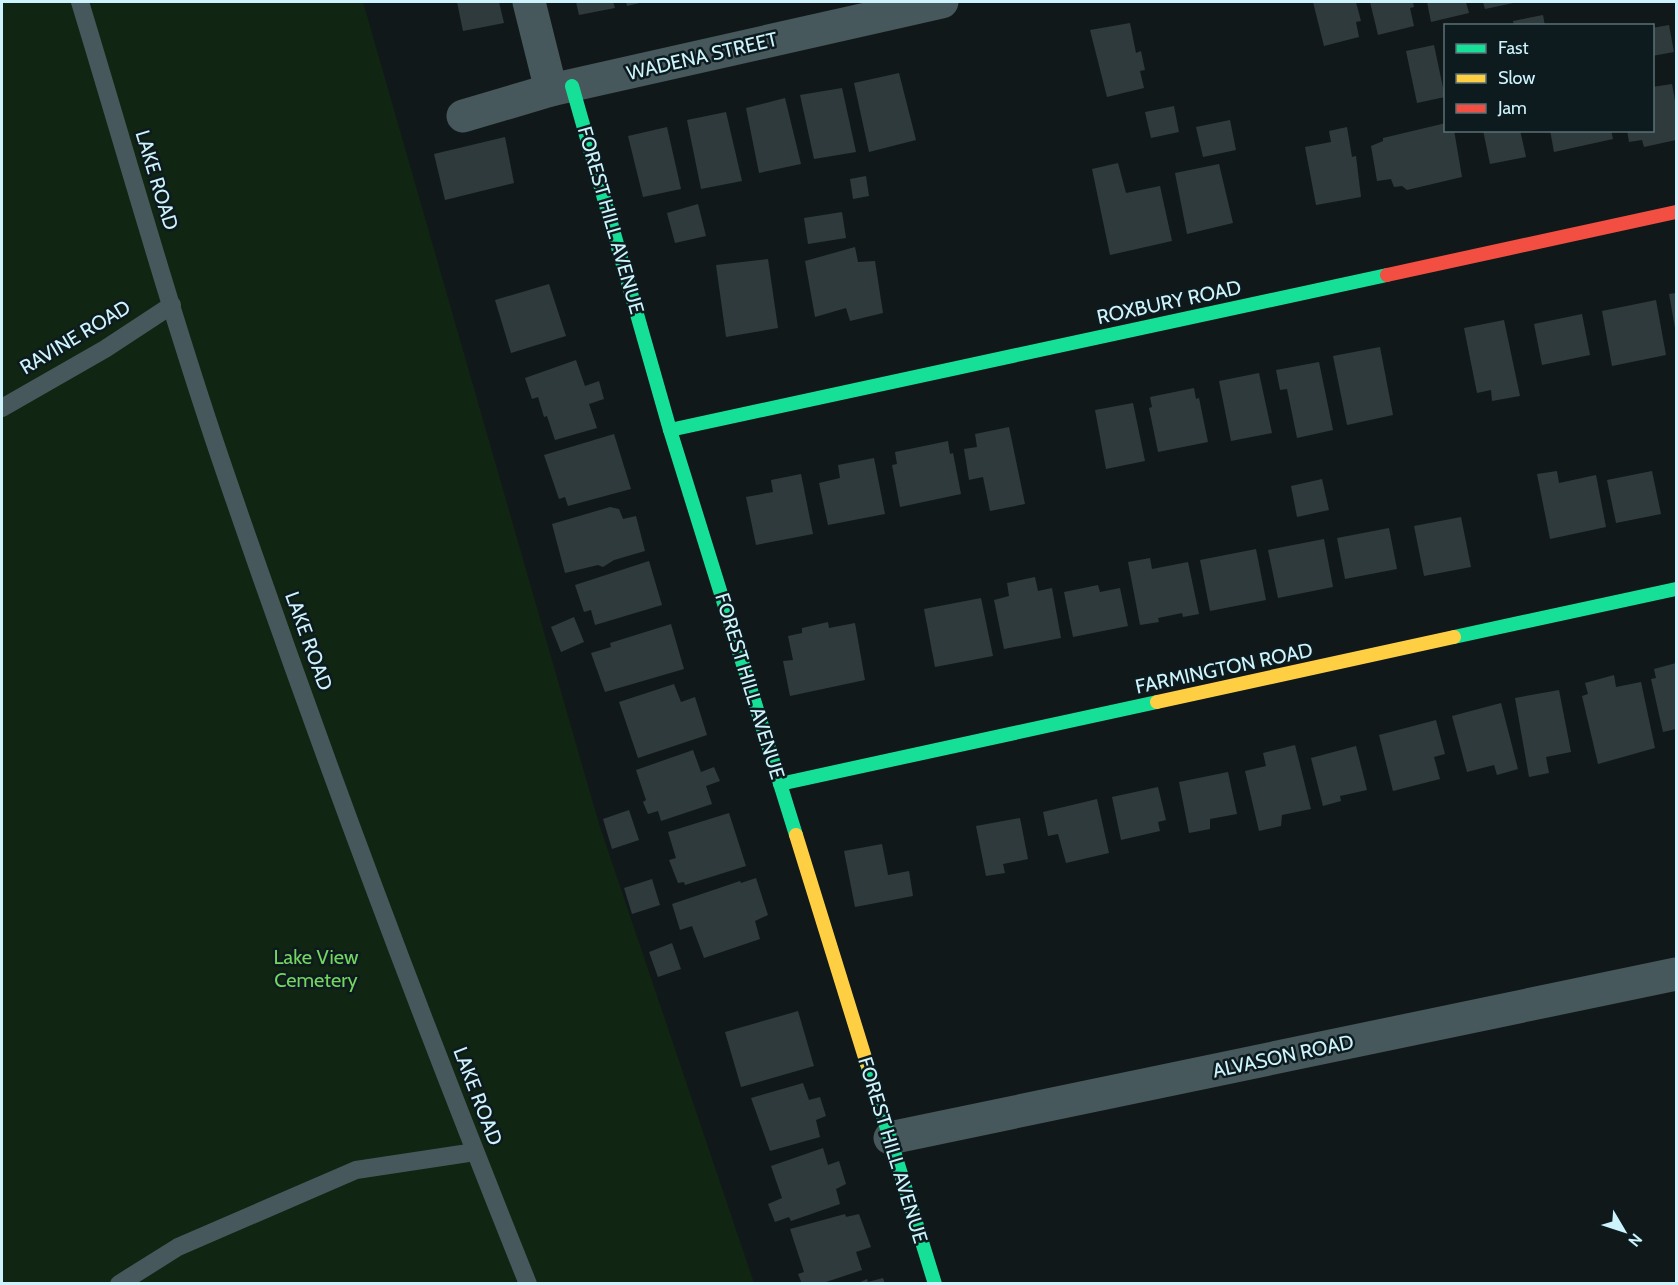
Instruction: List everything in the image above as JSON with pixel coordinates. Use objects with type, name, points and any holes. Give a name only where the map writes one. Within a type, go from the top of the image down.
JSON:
[{"type":"street","name":"FOREST HILL AVENUE","points":[[529,2],[562,88],[935,1284]]},
{"type":"street","name":"WADENA STREET","points":[[463,116],[562,88],[942,2]]},
{"type":"street","name":"ROXBURY ROAD","points":[[670,430],[1677,212]]},
{"type":"street","name":"FARMINGTON ROAD","points":[[780,784],[1677,589]]},
{"type":"street","name":"ALVASON ROAD","points":[[890,1138],[1677,974]]},
{"type":"lane","name":"LAKE ROAD","points":[[80,2],[226,476],[324,750],[475,1152],[528,1284]]},
{"type":"lane","name":"RAVINE ROAD","points":[[2,408],[105,349],[172,305]]},
{"type":"lane","points":[[119,1284],[178,1247],[356,1170],[475,1152]]},
{"type":"green space","name":"Lake View Cemetery","points":[[2,2],[363,2],[599,824],[754,1283],[2,1284]]},
{"type":"building","points":[[457,2],[499,2],[504,23],[463,31]]},
{"type":"building","points":[[576,2],[613,2],[615,8],[579,15]]},
{"type":"building","points":[[626,2],[644,2],[627,6]]},
{"type":"building","points":[[1313,2],[1356,2],[1361,21],[1356,22],[1359,37],[1324,46]]},
{"type":"building","points":[[1370,2],[1413,2],[1414,7],[1410,8],[1414,26],[1378,35]]},
{"type":"building","points":[[1427,2],[1466,2],[1469,13],[1431,22]]},
{"type":"building","points":[[1483,2],[1518,2],[1485,9]]},
{"type":"building","points":[[1543,15],[1545,24],[1514,24],[1513,21]]},
{"type":"building","points":[[1130,23],[1136,53],[1141,51],[1145,70],[1140,71],[1144,88],[1107,97],[1090,30]]},
{"type":"building","points":[[1669,25],[1674,52],[1654,56],[1654,28]]},
{"type":"building","points":[[1434,45],[1444,97],[1417,103],[1406,51]]},
{"type":"building","points":[[899,73],[916,140],[869,152],[854,83]]},
{"type":"building","points":[[1672,84],[1676,106],[1676,140],[1644,147],[1642,140],[1629,142],[1627,132],[1654,132],[1654,87]]},
{"type":"building","points":[[842,88],[856,152],[814,159],[800,95]]},
{"type":"building","points":[[785,98],[801,164],[759,173],[746,108]]},
{"type":"building","points":[[1174,106],[1179,132],[1151,138],[1145,112]]},
{"type":"building","points":[[726,112],[742,181],[701,189],[687,120]]},
{"type":"building","points":[[1230,120],[1236,150],[1203,157],[1196,127]]},
{"type":"building","points":[[1444,123],[1444,132],[1454,132],[1462,177],[1407,190],[1402,186],[1394,187],[1391,179],[1377,181],[1371,146],[1383,141],[1383,138]]},
{"type":"building","points":[[667,127],[681,189],[643,197],[628,136]]},
{"type":"building","points":[[1347,127],[1352,157],[1356,156],[1361,197],[1316,205],[1305,147],[1331,142],[1329,131]]},
{"type":"building","points":[[1483,132],[1520,132],[1526,157],[1490,164]]},
{"type":"building","points":[[1550,132],[1611,132],[1613,139],[1554,152]]},
{"type":"building","points":[[505,137],[514,183],[445,200],[434,154]]},
{"type":"building","points":[[1118,163],[1126,193],[1160,186],[1172,241],[1110,255],[1092,169]]},
{"type":"building","points":[[1219,164],[1233,223],[1187,234],[1175,173]]},
{"type":"building","points":[[866,176],[869,196],[853,199],[850,179]]},
{"type":"building","points":[[698,204],[706,236],[675,243],[667,213]]},
{"type":"building","points":[[842,212],[846,238],[808,244],[804,218]]},
{"type":"building","points":[[855,247],[858,262],[875,261],[883,313],[850,321],[846,308],[815,317],[805,261]]},
{"type":"building","points":[[768,259],[778,328],[726,337],[716,265]]},
{"type":"building","points":[[549,284],[566,336],[511,353],[495,300]]},
{"type":"building","points":[[1676,293],[1676,328],[1675,328],[1669,294]]},
{"type":"building","points":[[1656,300],[1666,355],[1612,366],[1602,311]]},
{"type":"building","points":[[1582,314],[1590,355],[1542,365],[1534,324]]},
{"type":"building","points":[[1504,320],[1520,396],[1492,401],[1491,390],[1477,393],[1464,328]]},
{"type":"building","points":[[1380,347],[1393,415],[1347,425],[1333,356]]},
{"type":"building","points":[[576,360],[585,386],[599,381],[604,399],[589,404],[597,428],[555,440],[538,397],[532,399],[525,378]]},
{"type":"building","points":[[1319,362],[1333,430],[1297,438],[1287,389],[1280,390],[1276,370]]},
{"type":"building","points":[[1259,373],[1272,433],[1231,441],[1219,381]]},
{"type":"building","points":[[1194,388],[1196,399],[1199,398],[1208,442],[1158,452],[1149,408],[1152,407],[1150,397]]},
{"type":"building","points":[[1133,403],[1145,461],[1106,469],[1095,410]]},
{"type":"building","points":[[1009,427],[1025,504],[990,511],[983,477],[969,480],[964,449],[977,447],[975,434]]},
{"type":"building","points":[[614,434],[631,489],[568,506],[565,497],[559,499],[544,455]]},
{"type":"building","points":[[948,441],[950,454],[953,453],[961,494],[900,507],[892,465],[897,464],[895,452]]},
{"type":"building","points":[[874,458],[885,514],[828,525],[819,483],[840,478],[838,465]]},
{"type":"building","points":[[1557,471],[1559,483],[1596,475],[1606,527],[1550,539],[1537,474]]},
{"type":"building","points":[[1652,471],[1661,514],[1616,523],[1607,480]]},
{"type":"building","points":[[801,474],[813,534],[756,545],[746,497],[773,492],[771,480]]},
{"type":"building","points":[[1322,479],[1329,510],[1297,517],[1291,486]]},
{"type":"building","points":[[610,507],[619,509],[623,519],[636,516],[645,551],[614,560],[603,567],[598,565],[565,573],[552,524]]},
{"type":"building","points":[[1461,517],[1471,567],[1424,576],[1414,526]]},
{"type":"building","points":[[1389,528],[1397,569],[1345,579],[1337,538]]},
{"type":"building","points":[[1324,539],[1333,587],[1278,598],[1268,550]]},
{"type":"building","points":[[1256,549],[1266,600],[1210,611],[1200,560]]},
{"type":"building","points":[[1150,558],[1152,569],[1188,562],[1199,614],[1183,617],[1182,613],[1158,618],[1159,622],[1140,625],[1128,562]]},
{"type":"building","points":[[649,561],[662,605],[595,625],[591,610],[584,612],[575,585]]},
{"type":"building","points":[[1035,577],[1038,591],[1052,588],[1061,638],[1004,649],[994,600],[1009,596],[1007,583]]},
{"type":"building","points":[[1098,585],[1100,592],[1120,588],[1128,626],[1073,637],[1064,592]]},
{"type":"building","points":[[981,598],[993,656],[935,667],[924,609]]},
{"type":"building","points":[[574,617],[584,642],[561,652],[551,627]]},
{"type":"building","points":[[828,622],[829,628],[855,623],[865,680],[790,696],[783,661],[793,660],[788,636],[802,633],[802,628]]},
{"type":"building","points":[[671,624],[684,669],[605,692],[591,653],[611,647],[610,643]]},
{"type":"building","points":[[1676,663],[1676,729],[1663,732],[1651,679],[1656,678],[1654,669]]},
{"type":"building","points":[[1614,675],[1616,687],[1641,682],[1655,748],[1598,764],[1582,696],[1588,694],[1585,683]]},
{"type":"building","points":[[674,684],[681,702],[695,697],[707,735],[638,758],[619,702]]},
{"type":"building","points":[[1559,690],[1571,752],[1546,757],[1549,773],[1529,777],[1515,698]]},
{"type":"building","points":[[1501,703],[1518,769],[1497,775],[1494,765],[1467,772],[1452,716]]},
{"type":"building","points":[[1436,720],[1445,754],[1434,757],[1440,779],[1393,791],[1379,735]]},
{"type":"building","points":[[1295,745],[1311,809],[1282,815],[1281,826],[1259,831],[1245,771],[1266,766],[1263,753]]},
{"type":"building","points":[[1356,746],[1367,790],[1340,796],[1341,801],[1323,806],[1311,758]]},
{"type":"building","points":[[693,750],[701,772],[714,767],[720,781],[706,786],[712,804],[661,821],[658,811],[648,814],[636,770]]},
{"type":"building","points":[[1228,772],[1237,814],[1210,819],[1210,829],[1189,833],[1179,782]]},
{"type":"building","points":[[1158,787],[1166,820],[1158,822],[1160,831],[1121,840],[1112,797]]},
{"type":"building","points":[[1097,799],[1109,853],[1066,863],[1058,834],[1048,836],[1043,812]]},
{"type":"building","points":[[629,810],[639,840],[612,849],[603,819]]},
{"type":"building","points":[[729,813],[746,866],[685,885],[684,882],[678,883],[669,860],[676,858],[668,832]]},
{"type":"building","points":[[1020,818],[1028,859],[1003,864],[1005,873],[986,876],[976,826]]},
{"type":"building","points":[[882,844],[888,875],[909,871],[913,896],[855,907],[844,851]]},
{"type":"building","points":[[756,878],[768,915],[755,921],[760,939],[704,958],[692,926],[680,930],[672,904],[740,881],[741,883]]},
{"type":"building","points":[[652,879],[660,905],[632,914],[624,888]]},
{"type":"building","points":[[672,943],[681,969],[658,977],[649,952]]},
{"type":"building","points":[[798,1011],[814,1066],[741,1087],[725,1032]]},
{"type":"building","points":[[803,1083],[809,1100],[820,1097],[826,1116],[816,1120],[820,1137],[770,1151],[751,1098]]},
{"type":"building","points":[[823,1148],[828,1165],[839,1161],[846,1184],[836,1189],[840,1204],[791,1221],[789,1217],[775,1222],[768,1204],[782,1198],[771,1166]]},
{"type":"building","points":[[845,1214],[846,1217],[859,1214],[871,1247],[856,1252],[862,1270],[820,1284],[802,1284],[798,1274],[804,1272],[790,1229]]},
{"type":"building","points":[[883,1278],[885,1284],[856,1284],[867,1279],[868,1282]]},
{"type":"traffic: fast","points":[[572,86],[670,430],[796,835]]},
{"type":"traffic: fast","points":[[670,430],[1387,275]]},
{"type":"traffic: fast","points":[[1454,637],[1676,589]]},
{"type":"traffic: fast","points":[[780,784],[1157,702]]},
{"type":"traffic: fast","points":[[867,1064],[935,1284]]},
{"type":"traffic: slow","points":[[1157,702],[1454,637]]},
{"type":"traffic: slow","points":[[796,835],[867,1064]]},
{"type":"traffic: jam","points":[[1387,275],[1676,212]]}]
